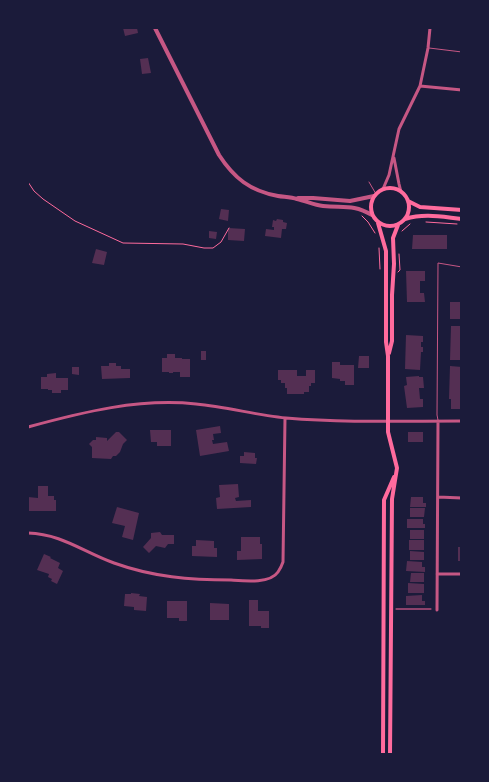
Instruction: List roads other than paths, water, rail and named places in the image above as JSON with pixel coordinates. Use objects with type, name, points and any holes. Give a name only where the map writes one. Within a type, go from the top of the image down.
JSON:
[{"type":"main road","points":[[388,356],[392,341],[393,238],[398,225],[405,219],[409,210],[406,196],[393,188],[383,189],[375,195],[370,206],[372,215],[378,223],[386,251],[388,432],[397,468],[392,498],[390,754]]},
{"type":"main road","points":[[408,201],[420,207],[462,210]]},
{"type":"main road","points":[[405,219],[428,215],[461,221]]},
{"type":"main road","points":[[378,223],[388,227],[398,225]]},
{"type":"main road","points":[[383,754],[384,500],[397,468]]},
{"type":"street","points":[[155,28],[219,155],[228,169],[238,179],[250,188],[269,194],[313,204],[358,208],[372,215]]},
{"type":"street","points":[[383,189],[390,175],[399,129],[420,86],[430,28]]},
{"type":"street","points":[[420,86],[462,90]]},
{"type":"street","points":[[394,156],[402,192]]},
{"type":"street","points":[[296,199],[313,198],[350,201],[375,195]]},
{"type":"street","points":[[28,427],[101,409],[133,404],[163,403],[202,405],[284,418],[462,421]]},
{"type":"street","points":[[28,533],[48,535],[66,541],[113,563],[171,578],[264,581],[278,574],[283,562],[284,418]]},
{"type":"street","points":[[437,610],[438,421]]},
{"type":"street","points":[[438,497],[462,498]]},
{"type":"street","points":[[437,574],[462,574]]},
{"type":"lane","points":[[428,48],[462,52]]},
{"type":"lane","points":[[369,182],[375,195]]},
{"type":"lane","points":[[438,421],[438,263],[462,267]]}]
